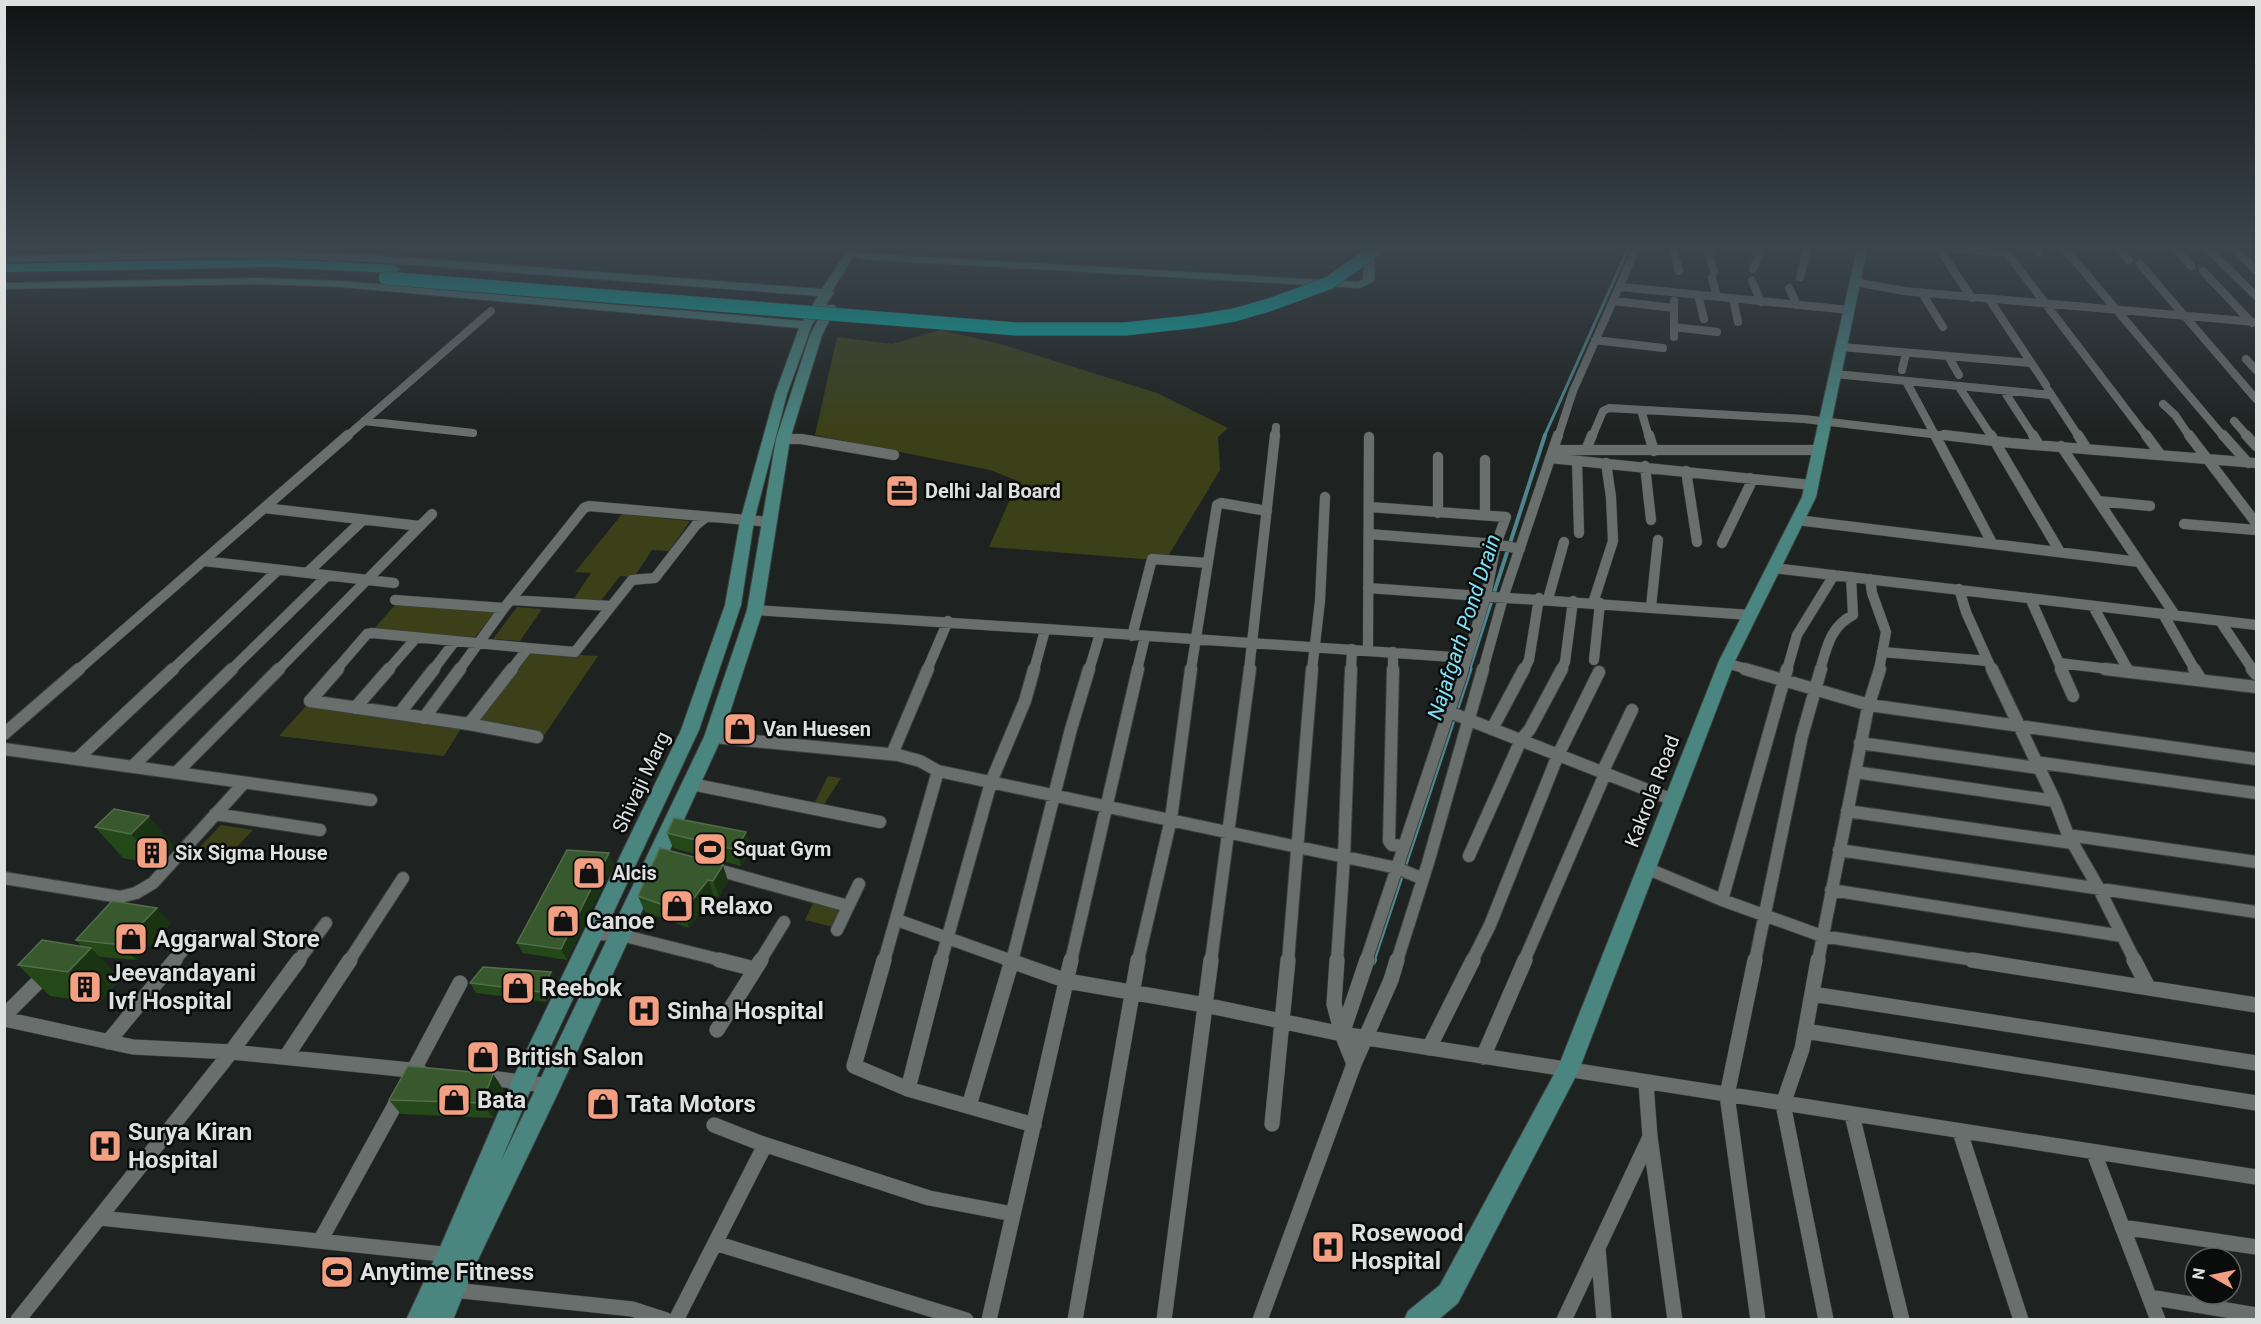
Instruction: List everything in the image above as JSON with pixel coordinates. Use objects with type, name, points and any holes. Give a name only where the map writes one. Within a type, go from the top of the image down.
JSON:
[{"type":"highway","points":[[812,311],[1016,329],[1085,331],[1196,321],[1250,311]]},
{"type":"highway","points":[[904,311],[1016,319],[1086,321],[1194,311]]},
{"type":"street","points":[[4,734],[491,311]]},
{"type":"street","points":[[645,311],[806,325]]},
{"type":"street","name":"Shivaji Marg","points":[[440,1320],[452,1290],[457,1257],[524,1081],[690,730],[733,605],[747,521],[781,394],[806,325],[815,311]]},
{"type":"street","name":"Shivaji Marg","points":[[419,1320],[457,1257],[550,1086],[621,935],[664,854],[691,784],[713,737],[755,610],[783,438],[819,327],[828,311]]},
{"type":"street","points":[[1260,1320],[1354,1064],[1391,980],[1419,877],[1458,716],[1508,547],[1552,454],[1573,391],[1609,311]]},
{"type":"street","points":[[1674,311],[1674,337]]},
{"type":"street","points":[[1702,311],[1704,319]]},
{"type":"street","points":[[1736,311],[1738,322]]},
{"type":"street","name":"Kakrola Road","points":[[1417,1320],[1449,1294],[1568,1070],[1726,663],[1809,497],[1849,311]]},
{"type":"street","points":[[1933,311],[1943,327]]},
{"type":"street","points":[[1997,311],[2087,448]]},
{"type":"street","points":[[2053,311],[2160,454]]},
{"type":"street","points":[[2118,311],[2185,393],[2252,463]]},
{"type":"street","points":[[2126,311],[2255,324]]},
{"type":"street","points":[[2181,311],[2256,399]]},
{"type":"street","points":[[2242,311],[2255,324]]},
{"type":"street","points":[[1674,327],[1717,332]]},
{"type":"street","points":[[1595,340],[1663,348]]},
{"type":"street","points":[[1841,347],[2031,363]]},
{"type":"street","points":[[1902,370],[1906,353]]},
{"type":"street","points":[[1948,356],[1959,375]]},
{"type":"street","points":[[2246,359],[2256,369]]},
{"type":"street","points":[[1835,374],[2004,391],[2048,390]]},
{"type":"street","points":[[1907,383],[1992,543]]},
{"type":"street","points":[[1959,387],[1995,441],[2060,552]]},
{"type":"street","points":[[2004,391],[2038,445]]},
{"type":"street","points":[[2163,404],[2175,416],[2204,458],[2256,523]]},
{"type":"street","points":[[1586,450],[1605,409],[1825,422],[1995,441],[2252,463]]},
{"type":"street","points":[[1641,410],[1654,451]]},
{"type":"street","points":[[2234,421],[2256,446]]},
{"type":"street","points":[[364,422],[473,433]]},
{"type":"street","points":[[1164,1320],[1253,642],[1276,428]]},
{"type":"street","points":[[1368,650],[1369,437]]},
{"type":"street","points":[[783,438],[894,455]]},
{"type":"street","points":[[2061,447],[2175,615]]},
{"type":"street","points":[[1552,454],[1586,450],[1819,450]]},
{"type":"street","points":[[1552,454],[1577,461],[1645,466],[1811,485]]},
{"type":"street","points":[[1438,457],[1438,513]]},
{"type":"street","points":[[1485,460],[1485,515]]},
{"type":"street","points":[[1577,461],[1579,532]]},
{"type":"street","points":[[1594,660],[1597,603],[1612,541],[1611,497],[1606,463]]},
{"type":"street","points":[[1645,466],[1651,520]]},
{"type":"street","points":[[1686,471],[1697,542]]},
{"type":"street","points":[[1722,543],[1750,485],[1750,478]]},
{"type":"street","points":[[1272,1124],[1299,848],[1314,646],[1320,601],[1324,497]]},
{"type":"street","points":[[2097,501],[2150,506]]},
{"type":"street","points":[[1075,1320],[1131,992],[1171,819],[1195,639],[1218,504],[1267,512]]},
{"type":"street","points":[[424,718],[558,539],[587,507],[769,522]]},
{"type":"street","points":[[1342,1034],[1399,869],[1404,846],[1458,716],[1467,658],[1494,597],[1508,547],[1506,517],[1370,507]]},
{"type":"street","points":[[264,508],[420,526]]},
{"type":"street","points":[[176,773],[432,514]]},
{"type":"street","points":[[537,737],[468,724],[311,702],[310,700],[367,634],[575,652],[632,580],[655,578],[694,527],[706,517]]},
{"type":"street","points":[[307,573],[363,519]]},
{"type":"street","points":[[1797,520],[2139,562]]},
{"type":"street","points":[[2184,524],[2256,530]]},
{"type":"street","points":[[1369,534],[1508,547]]},
{"type":"street","points":[[1651,607],[1658,540]]},
{"type":"street","points":[[1492,729],[1529,660],[1544,599],[1564,542]]},
{"type":"street","points":[[988,1320],[1107,805],[1152,559],[1208,563]]},
{"type":"street","points":[[204,561],[394,583]]},
{"type":"street","points":[[1773,568],[2256,625]]},
{"type":"street","points":[[77,759],[278,570]]},
{"type":"street","points":[[1722,900],[1786,680],[1797,634],[1834,575]]},
{"type":"street","points":[[133,766],[327,576]]},
{"type":"street","points":[[1758,1320],[1727,1095],[1802,736],[1830,636],[1842,621],[1852,616],[1851,577]]},
{"type":"street","points":[[1826,1320],[1783,1104],[1802,1049],[1860,743],[1878,678],[1886,630],[1872,593],[1870,579]]},
{"type":"street","points":[[1368,588],[1750,615]]},
{"type":"street","points":[[1959,589],[1966,612],[2017,725],[2055,801],[2070,839],[2098,887],[2148,987]]},
{"type":"street","points":[[2030,598],[2073,696]]},
{"type":"street","points":[[395,600],[611,606]]},
{"type":"street","points":[[1469,856],[1521,740],[1530,729],[1564,662],[1573,601]]},
{"type":"street","points":[[2093,606],[2129,672]]},
{"type":"street","points":[[755,610],[948,621],[1100,634],[1253,642],[1467,658]]},
{"type":"street","points":[[2163,614],[2201,680]]},
{"type":"street","points":[[892,754],[948,621]]},
{"type":"street","points":[[2220,621],[2256,674]]},
{"type":"street","points":[[908,1089],[991,782],[1025,701],[1045,630]]},
{"type":"street","points":[[969,1106],[1012,961],[1071,729],[1100,634]]},
{"type":"street","points":[[355,708],[416,638]]},
{"type":"street","points":[[399,714],[455,641]]},
{"type":"street","points":[[468,724],[528,648]]},
{"type":"street","points":[[1352,649],[1344,857],[1334,1004],[1342,1034],[1354,1064]]},
{"type":"street","points":[[1393,652],[1389,841],[1392,845],[1404,846]]},
{"type":"street","points":[[1882,652],[1988,660]]},
{"type":"street","points":[[1726,663],[1869,705],[2256,759]]},
{"type":"street","points":[[2059,663],[2256,687]]},
{"type":"street","points":[[1429,1048],[1490,925],[1558,755],[1599,672]]},
{"type":"street","points":[[1483,1057],[1632,710]]},
{"type":"street","points":[[1458,716],[1673,800]]},
{"type":"street","points":[[713,737],[892,754],[920,761],[938,771],[1107,805],[1399,869],[1419,877]]},
{"type":"street","points":[[1860,743],[2256,793]]},
{"type":"street","points":[[4,749],[371,800]]},
{"type":"street","points":[[938,771],[897,920],[854,1062],[855,1068],[908,1089],[1034,1125]]},
{"type":"street","points":[[1855,772],[2055,801]]},
{"type":"street","points":[[4,878],[120,897],[136,892],[153,883],[244,783]]},
{"type":"street","points":[[691,784],[880,822]]},
{"type":"street","points":[[1847,811],[2256,862]]},
{"type":"street","points":[[215,814],[320,830]]},
{"type":"street","points":[[1839,850],[2256,912]]},
{"type":"street","points":[[704,865],[848,906]]},
{"type":"street","points":[[1646,868],[1722,900],[1822,936],[2148,987],[2256,1007]]},
{"type":"street","points":[[286,1057],[403,878]]},
{"type":"street","points":[[837,930],[859,884]]},
{"type":"street","points":[[1831,890],[2122,936]]},
{"type":"street","points":[[105,912],[120,897]]},
{"type":"street","points":[[897,920],[1067,981],[1205,1005],[1342,1034],[2256,1177]]},
{"type":"street","points":[[717,1030],[784,921]]},
{"type":"street","points":[[18,1320],[231,1052],[326,923]]},
{"type":"street","points":[[594,934],[621,935],[755,969]]},
{"type":"street","points":[[108,1042],[194,937]]},
{"type":"street","points":[[4,1018],[59,960]]},
{"type":"street","points":[[320,1241],[460,983]]},
{"type":"street","points":[[1812,994],[2256,1063]]},
{"type":"street","points":[[4,1018],[133,1047],[231,1052],[436,1072]]},
{"type":"street","points":[[1805,1031],[2256,1103]]},
{"type":"street","points":[[469,1076],[550,1086]]},
{"type":"street","points":[[1646,1083],[1650,1137],[1675,1320]]},
{"type":"street","points":[[1852,1115],[1902,1320]]},
{"type":"street","points":[[714,1125],[765,1145],[929,1198],[1013,1214]]},
{"type":"street","points":[[1960,1132],[2021,1320]]},
{"type":"street","points":[[1564,1320],[1650,1137]]},
{"type":"street","points":[[676,1320],[765,1145]]},
{"type":"street","points":[[2094,1153],[2158,1320]]},
{"type":"street","points":[[100,1218],[457,1257]]},
{"type":"street","points":[[2122,1227],[2256,1247]]},
{"type":"street","points":[[715,1243],[966,1320]]},
{"type":"street","points":[[1598,1246],[1604,1320]]},
{"type":"street","points":[[452,1290],[632,1309],[666,1320]]},
{"type":"street","points":[[2149,1297],[2256,1315]]},
{"type":"green space","points":[[941,330],[1000,344],[1157,393],[1228,428],[1218,437],[1220,470],[1167,558],[1142,559],[989,547],[1018,481],[990,470],[815,435],[837,337],[892,344]]},
{"type":"green space","points":[[622,514],[690,521],[669,551],[652,550],[634,577],[620,576],[599,603],[573,600],[591,573],[575,572]]},
{"type":"green space","points":[[395,605],[495,612],[472,641],[372,631]]},
{"type":"green space","points":[[517,607],[542,609],[520,641],[493,639]]},
{"type":"green space","points":[[524,652],[598,656],[543,737],[465,729]]},
{"type":"green space","points":[[306,706],[462,727],[444,756],[279,736]]},
{"type":"green space","points":[[828,776],[841,778],[823,806],[814,804]]},
{"type":"green space","points":[[221,825],[253,830],[230,854],[199,848]]},
{"type":"green space","points":[[814,901],[843,907],[833,927],[805,920]]},
{"type":"building","points":[[114,809],[149,816],[131,834],[95,827]]},
{"type":"building","points":[[674,818],[746,832],[736,850],[667,833]]},
{"type":"building","points":[[660,848],[723,865],[713,881],[708,880],[683,912],[638,896]]},
{"type":"building","points":[[567,850],[609,853],[561,949],[517,943]]},
{"type":"building","points":[[112,901],[157,908],[121,945],[76,940]]},
{"type":"building","points":[[42,940],[91,948],[68,972],[18,965]]},
{"type":"building","points":[[483,967],[551,972],[541,992],[470,983]]},
{"type":"building","points":[[408,1066],[493,1074],[482,1103],[389,1100]]},
{"type":"waterway","name":"Najafgarh Pond Drain","points":[[1544,437],[1600,311]]},
{"type":"waterway","name":"Najafgarh Pond Drain","points":[[1469,670],[1545,435]]},
{"type":"waterway","name":"Najafgarh Pond Drain","points":[[1373,961],[1470,669]]},
{"type":"place","name":"Delhi Jal Board","points":[[902,491]]},
{"type":"place","name":"Van Huesen","points":[[740,729]]},
{"type":"place","name":"Squat Gym","points":[[710,849]]},
{"type":"place","name":"Six Sigma House","points":[[152,853]]},
{"type":"place","name":"Alcis","points":[[589,873]]},
{"type":"place","name":"Relaxo","points":[[677,906]]},
{"type":"place","name":"Canoe","points":[[563,921]]},
{"type":"place","name":"Aggarwal Store","points":[[131,939]]},
{"type":"place","name":"Jeevandayani Ivf Hospital","points":[[85,987]]},
{"type":"place","name":"Reebok","points":[[518,988]]},
{"type":"place","name":"Sinha Hospital","points":[[644,1011]]},
{"type":"place","name":"British Salon","points":[[483,1057]]},
{"type":"place","name":"Bata","points":[[454,1100]]},
{"type":"place","name":"Tata Motors","points":[[603,1104]]},
{"type":"place","name":"Surya Kiran Hospital","points":[[105,1146]]},
{"type":"place","name":"Rosewood Hospital","points":[[1328,1247]]},
{"type":"place","name":"Anytime Fitness","points":[[337,1272]]}]
